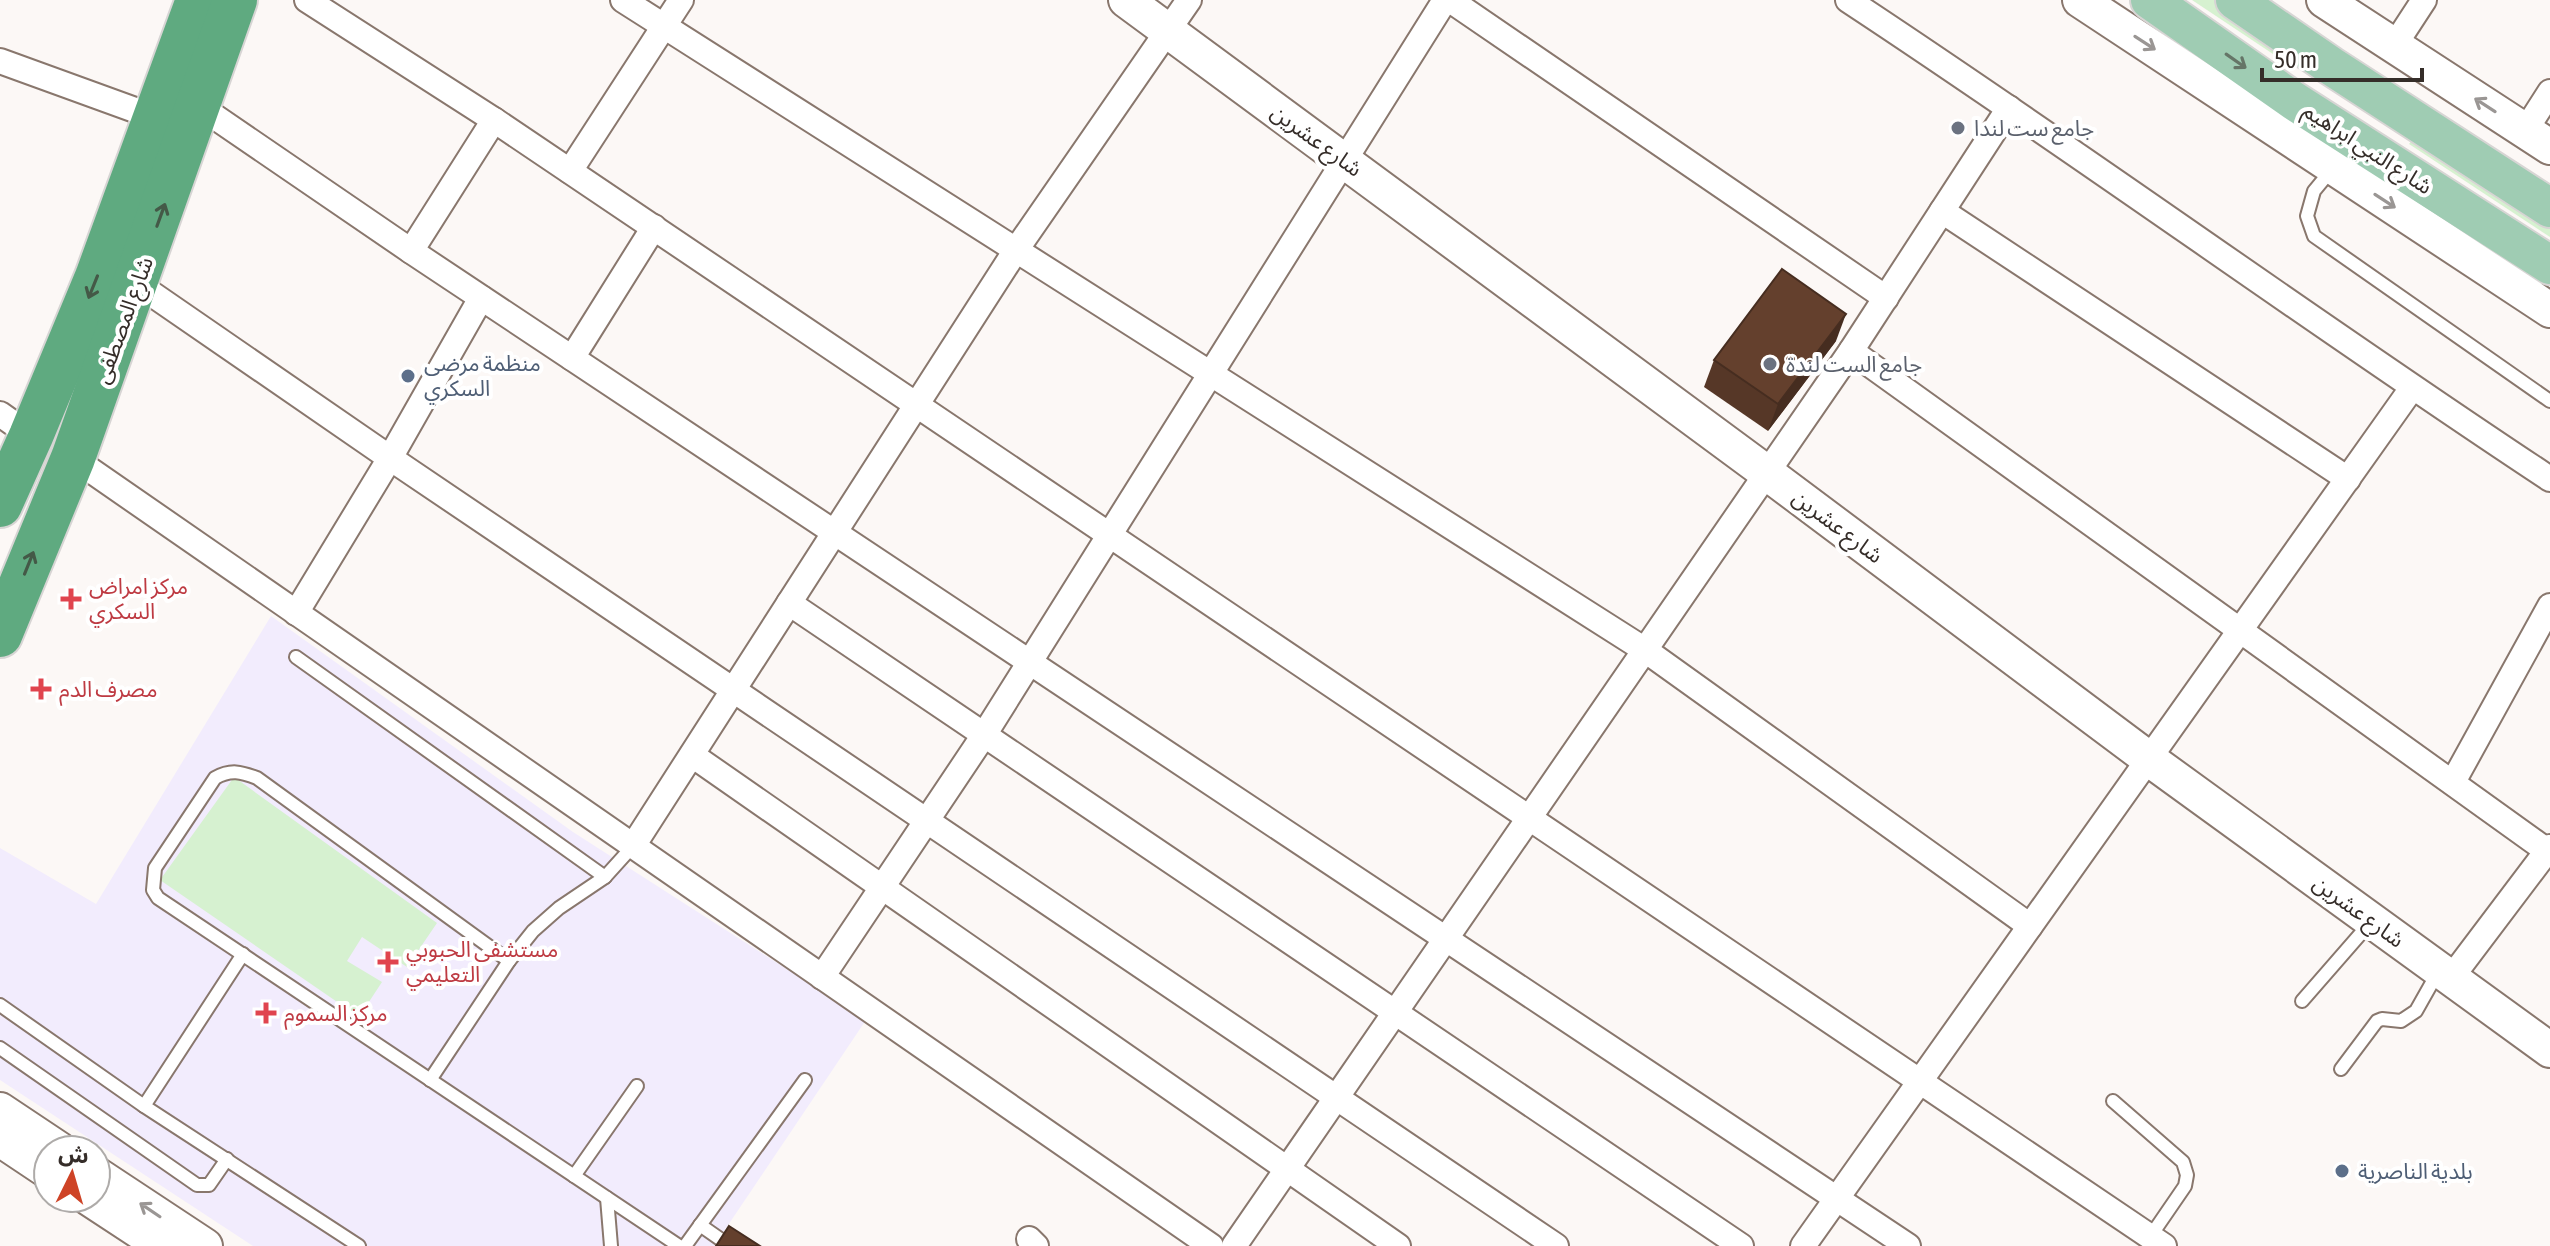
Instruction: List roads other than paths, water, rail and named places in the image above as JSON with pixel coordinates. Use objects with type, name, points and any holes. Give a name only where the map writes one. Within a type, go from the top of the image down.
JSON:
[{"type":"highway","name":"شارع المصطفى","points":[[0,635],[73,458],[235,0]]},
{"type":"highway","name":"شارع المصطفى","points":[[0,505],[16,425],[97,277],[157,118],[193,10]]},
{"type":"main road","name":"شارع النبي ابراهيم","points":[[2150,0],[2294,101],[2550,265]]},
{"type":"main road","points":[[2235,0],[2550,208]]},
{"type":"main road","points":[[2331,66],[2501,157],[2550,187]]},
{"type":"main road","points":[[2294,101],[2550,284]]},
{"type":"street","points":[[307,0],[654,227],[2158,1243]]},
{"type":"street","points":[[623,0],[1645,650],[2030,926]]},
{"type":"street","points":[[570,171],[681,0]]},
{"type":"street","name":"شارع عشرين","points":[[1126,0],[2149,759],[2550,1050]]},
{"type":"street","points":[[633,846],[1016,250],[1189,0]]},
{"type":"street","points":[[822,977],[984,735],[1343,160],[1448,0],[1886,298]]},
{"type":"street","points":[[1848,0],[2412,388],[2550,479]]},
{"type":"street","points":[[2080,0],[2550,310]]},
{"type":"street","points":[[2324,0],[2537,139],[2550,92]]},
{"type":"street","points":[[2394,46],[2424,0]]},
{"type":"street","points":[[0,61],[157,118]]},
{"type":"street","points":[[199,106],[481,298],[1908,1246]]},
{"type":"street","points":[[1234,1246],[1851,351],[2009,108]]},
{"type":"street","points":[[411,251],[494,120]]},
{"type":"street","points":[[1942,211],[2348,479]]},
{"type":"street","points":[[572,358],[654,227]]},
{"type":"street","points":[[136,283],[1556,1246]]},
{"type":"street","points":[[296,613],[390,458],[481,298]]},
{"type":"street","points":[[1851,351],[2549,850],[2446,973]]},
{"type":"street","points":[[1803,1246],[2412,388]]},
{"type":"street","points":[[73,458],[1211,1246]]},
{"type":"street","points":[[789,603],[1741,1246]]},
{"type":"street","points":[[2453,782],[2550,606]]},
{"type":"street","points":[[692,755],[1398,1246]]},
{"type":"street","points":[[0,1110],[36,1134]]},
{"type":"street","points":[[0,1139],[32,1160]]},
{"type":"street","points":[[112,1185],[205,1246]]},
{"type":"street","points":[[112,1213],[162,1246]]},
{"type":"lane","points":[[2334,167],[2314,191],[2307,216],[2314,236],[2550,401]]},
{"type":"lane","points":[[296,657],[605,877]]},
{"type":"lane","points":[[509,961],[257,778],[241,772],[227,771],[215,778],[155,868],[152,880],[158,898],[682,1246],[805,1080]]},
{"type":"lane","points":[[430,1080],[509,961],[533,931],[605,877],[633,846]]},
{"type":"lane","points":[[2302,1001],[2372,920]]},
{"type":"lane","points":[[144,1106],[243,954]]},
{"type":"lane","points":[[2341,1069],[2377,1021],[2401,1021],[2416,1011],[2446,973]]},
{"type":"lane","points":[[0,1005],[144,1106],[359,1246]]},
{"type":"lane","points":[[0,1048],[197,1185],[209,1185],[227,1159]]},
{"type":"lane","points":[[574,1176],[637,1086]]},
{"type":"lane","points":[[2113,1101],[2183,1162],[2187,1175],[2185,1186],[2158,1243]]},
{"type":"lane","points":[[607,1198],[611,1246]]},
{"type":"lane","points":[[700,1225],[730,1246]]},
{"type":"place","name":"جامع ست لندا","points":[[1958,128]]},
{"type":"place","name":"جامع الست لندة","points":[[1770,364]]},
{"type":"place","name":"منظمة مرضى السكري","points":[[408,376]]},
{"type":"place","name":"مركز امراض السكري","points":[[71,599]]},
{"type":"place","name":"مصرف الدم","points":[[41,689]]},
{"type":"place","name":"مستشفى الحبوبي التعليمي","points":[[388,962]]},
{"type":"place","name":"مركز السموم","points":[[266,1013]]},
{"type":"place","name":"بلدية الناصرية","points":[[2342,1171]]}]
